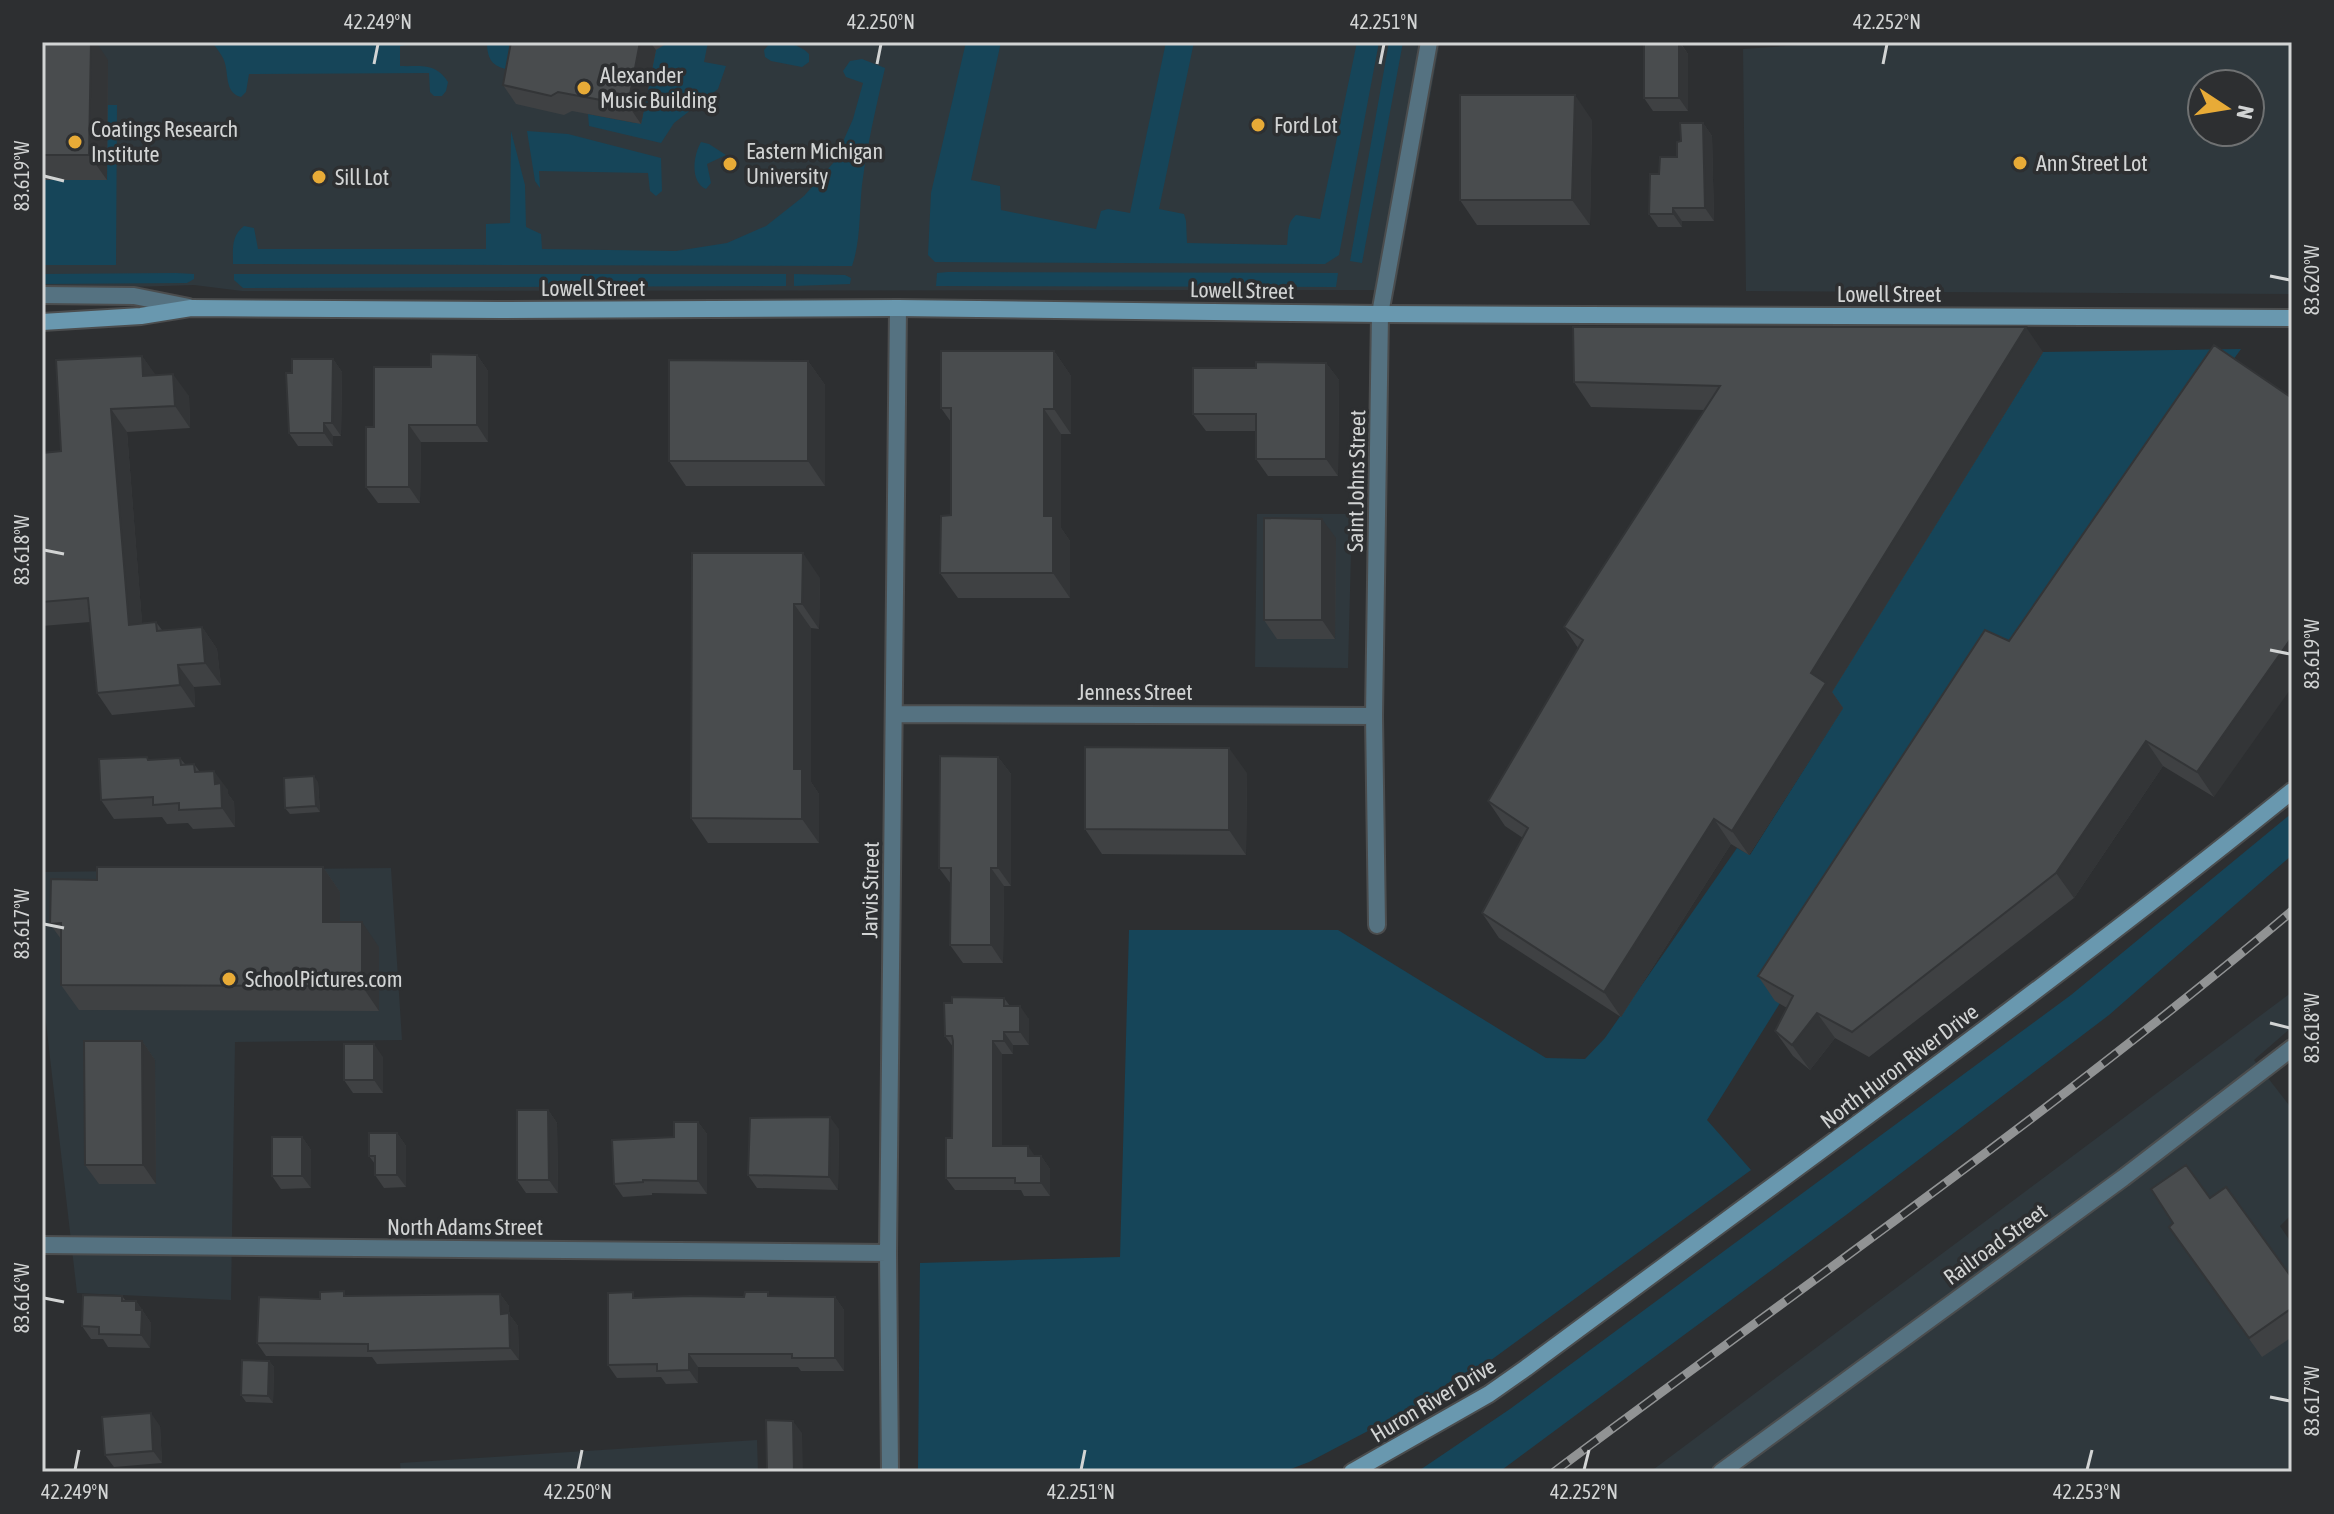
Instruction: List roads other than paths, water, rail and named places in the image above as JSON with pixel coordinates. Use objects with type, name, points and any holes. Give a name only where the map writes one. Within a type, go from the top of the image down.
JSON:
[{"type":"main road","name":"Lowell Street","points":[[42,322],[141,316],[191,308],[898,308],[1380,314],[2292,318]]},
{"type":"main road","name":"North Huron River Drive","points":[[1526,1368],[1896,1096],[2181,881],[2292,791]]},
{"type":"main road","name":"Huron River Drive","points":[[1356,1470],[1489,1394],[1526,1368]]},
{"type":"street","name":"Saint Johns Street","points":[[1377,925],[1374,716],[1380,314],[1429,42]]},
{"type":"street","name":"Lowell Street","points":[[42,295],[134,296],[191,308]]},
{"type":"street","name":"Jarvis Street","points":[[890,1472],[888,1253],[898,308]]},
{"type":"street","name":"Jenness Street","points":[[894,714],[1374,716]]},
{"type":"street","name":"Railroad Street","points":[[1721,1472],[2123,1178],[2292,1048]]},
{"type":"street","name":"North Adams Street","points":[[42,1245],[888,1253]]},
{"type":"railway","points":[[1554,1472],[2020,1127],[2203,985],[2292,911]]},
{"type":"place","name":"Alexander Music Building","points":[[584,88]]},
{"type":"place","name":"Ford Lot","points":[[1258,125]]},
{"type":"place","name":"Coatings Research Institute","points":[[75,142]]},
{"type":"place","name":"Ann Street Lot","points":[[2020,163]]},
{"type":"place","name":"Eastern Michigan University","points":[[730,164]]},
{"type":"place","name":"Sill Lot","points":[[319,177]]},
{"type":"place","name":"SchoolPictures.com","points":[[229,979]]}]
